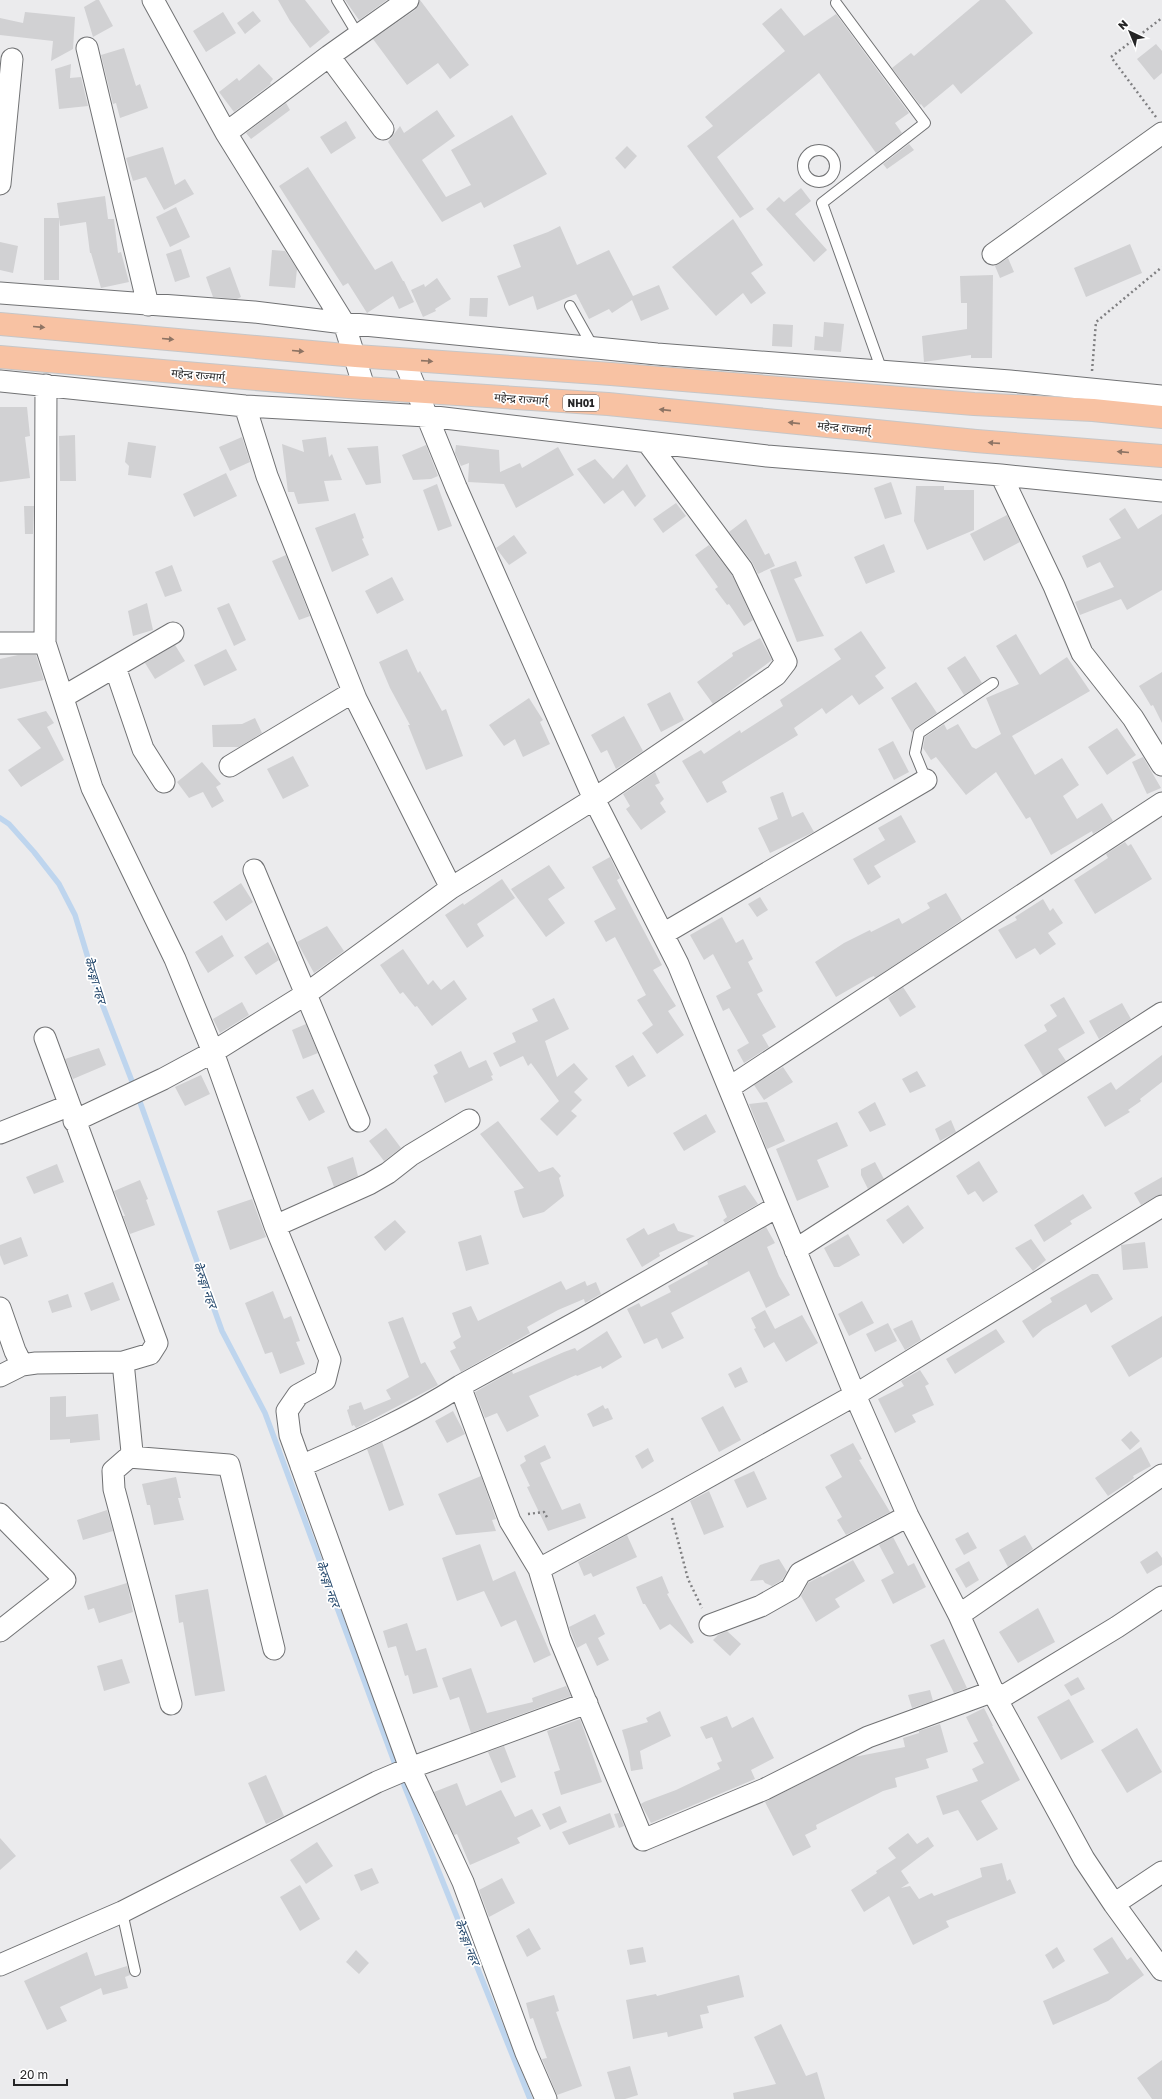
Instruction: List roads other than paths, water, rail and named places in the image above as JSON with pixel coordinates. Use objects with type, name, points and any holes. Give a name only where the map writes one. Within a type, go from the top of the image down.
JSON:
[{"type":"highway","points":[[0,324],[404,360],[974,404],[1093,410],[1162,417]]},
{"type":"highway","name":"महेन्द्र राज्मार्ग्","points":[[0,357],[247,379],[416,392],[608,404],[976,441],[1162,456]]},
{"type":"street","points":[[153,0],[226,133],[344,323],[356,356],[364,387]]},
{"type":"street","points":[[226,133],[329,56],[408,0]]},
{"type":"street","points":[[87,48],[148,305]]},
{"type":"street","points":[[329,56],[383,129]]},
{"type":"street","points":[[0,184],[12,59]]},
{"type":"street","points":[[993,254],[1160,126]]},
{"type":"street","points":[[0,293],[254,312],[344,323],[593,347],[1162,396]]},
{"type":"street","points":[[404,360],[416,392],[594,799],[663,934],[730,1087],[777,1207],[908,1516],[959,1616],[995,1695],[1084,1859],[1114,1904],[1162,1970]]},
{"type":"street","points":[[0,381],[245,406],[427,416],[767,456],[1001,475],[1162,491]]},
{"type":"street","points":[[46,385],[45,643],[92,788],[174,958],[213,1052],[275,1226],[330,1360],[325,1380],[298,1395],[287,1411],[290,1435],[410,1768],[463,1882],[526,2053],[546,2099]]},
{"type":"street","points":[[245,406],[267,476],[353,692],[451,888]]},
{"type":"street","points":[[0,1133],[128,1095],[163,1079],[213,1052],[306,994],[451,888],[594,799],[776,675],[786,662],[742,569],[648,443]]},
{"type":"street","points":[[1001,475],[1054,586],[1082,653],[1133,718],[1162,765]]},
{"type":"street","points":[[63,697],[173,633]]},
{"type":"street","points":[[0,643],[45,643]]},
{"type":"street","points":[[115,667],[143,749],[164,782]]},
{"type":"street","points":[[230,766],[353,692]]},
{"type":"street","points":[[663,934],[926,780]]},
{"type":"street","points":[[730,1087],[1162,803]]},
{"type":"street","points":[[254,870],[359,1121]]},
{"type":"street","points":[[795,1250],[1162,1013]]},
{"type":"street","points":[[0,1376],[22,1365],[36,1363],[123,1362],[150,1354],[157,1343],[71,1113],[45,1038]]},
{"type":"street","points":[[275,1226],[369,1184],[388,1173],[411,1155],[469,1120]]},
{"type":"street","points":[[538,1569],[667,1500],[855,1394],[1162,1206]]},
{"type":"street","points":[[301,1466],[379,1432],[426,1407],[460,1386],[584,1318],[777,1207]]},
{"type":"street","points":[[0,1308],[15,1351],[22,1365]]},
{"type":"street","points":[[123,1362],[132,1452],[129,1457],[113,1471],[114,1489],[171,1704]]},
{"type":"street","points":[[460,1386],[510,1521],[538,1569],[560,1639],[643,1840],[765,1789],[868,1737],[995,1695],[1117,1627],[1162,1597]]},
{"type":"street","points":[[129,1457],[229,1465],[274,1648]]},
{"type":"street","points":[[959,1616],[1162,1475]]},
{"type":"street","points":[[0,1514],[65,1580],[0,1631]]},
{"type":"street","points":[[710,1625],[761,1606],[791,1589],[800,1573],[908,1516]]},
{"type":"street","points":[[0,1965],[122,1912],[377,1782],[410,1768],[587,1703]]},
{"type":"street","points":[[1114,1904],[1162,1872]]},
{"type":"lane","points":[[337,0],[358,35]]},
{"type":"lane","points":[[836,3],[925,122],[822,203],[882,371]]},
{"type":"lane","points":[[829,178],[838,190]]},
{"type":"lane","points":[[570,306],[593,347]]},
{"type":"lane","points":[[926,780],[914,753],[919,733],[993,683]]},
{"type":"lane","points":[[122,1912],[135,1971]]},
{"type":"waterway","name":"केेरुङ्गा नहर","points":[[0,818],[9,824],[34,852],[59,884],[75,915],[101,1001],[140,1102],[222,1331],[265,1413],[395,1764]]},
{"type":"waterway","name":"केेरुङ्गा नहर","points":[[404,1785],[530,2099]]}]
